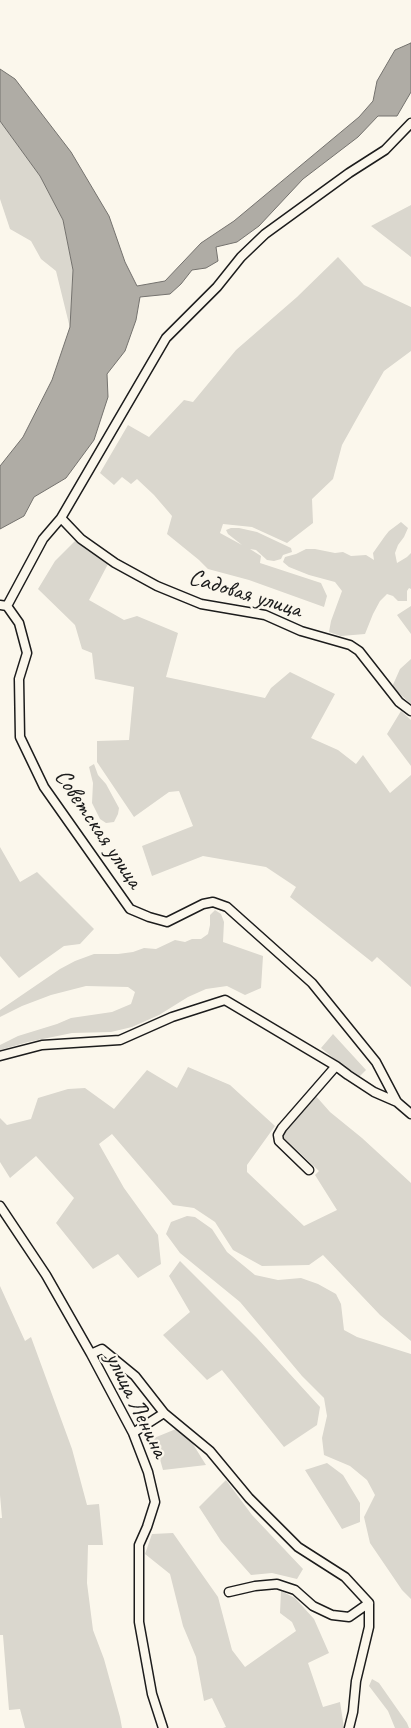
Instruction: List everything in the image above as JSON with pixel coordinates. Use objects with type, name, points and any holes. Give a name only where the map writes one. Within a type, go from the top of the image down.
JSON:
[{"type":"street","points":[[3,605],[43,539],[61,518],[166,338],[217,287],[241,257],[265,234],[349,172],[385,150],[411,123]]},
{"type":"street","name":"Садовая улица","points":[[61,518],[81,539],[115,563],[157,586],[201,604],[265,615],[301,631],[350,645],[359,650],[399,702],[411,711]]},
{"type":"street","name":"Советская улица","points":[[3,605],[19,623],[27,653],[19,678],[20,737],[44,787],[130,909],[167,922],[203,904],[213,902],[226,907],[312,983],[376,1062],[397,1102],[411,1114]]},
{"type":"street","points":[[0,1056],[42,1046],[120,1040],[172,1017],[225,1000],[336,1066],[374,1092],[397,1102]]},
{"type":"street","points":[[309,1170],[279,1141],[278,1135],[336,1066]]},
{"type":"street","name":"улица Ленина","points":[[0,1206],[46,1275],[91,1354],[133,1433],[148,1472],[155,1502],[139,1545],[139,1622],[152,1694],[163,1728]]},
{"type":"street","points":[[91,1354],[102,1349],[135,1376],[164,1413],[210,1451],[249,1498],[298,1547],[345,1577],[369,1603],[369,1627],[356,1681],[349,1728]]},
{"type":"street","points":[[133,1433],[164,1413]]},
{"type":"street","points":[[229,1592],[277,1584],[295,1590],[313,1606],[332,1615],[349,1617],[369,1603]]},
{"type":"shaded area","points":[[411,43],[411,92],[397,116],[378,116],[358,137],[303,179],[259,226],[237,242],[216,247],[218,261],[206,268],[192,270],[170,294],[140,297],[136,320],[125,351],[107,374],[108,397],[94,440],[66,478],[34,497],[24,516],[0,529],[0,466],[23,437],[52,380],[70,327],[73,270],[63,220],[40,176],[0,121],[0,69],[15,79],[71,152],[109,216],[125,262],[137,286],[165,281],[201,243],[234,221],[359,117],[373,101],[377,81],[395,50]]},
{"type":"shaded area","points":[[0,121],[40,176],[63,220],[73,269],[70,328],[56,271],[41,259],[31,241],[10,229],[0,199]]},
{"type":"shaded area","points":[[411,205],[411,257],[371,226]]},
{"type":"shaded area","points":[[338,257],[364,285],[411,307],[411,351],[384,371],[361,411],[342,445],[333,479],[312,499],[313,523],[287,543],[252,527],[223,524],[220,533],[242,545],[228,534],[226,530],[239,528],[257,532],[291,548],[292,552],[274,561],[267,560],[256,550],[250,549],[261,556],[260,563],[321,583],[327,596],[324,607],[249,580],[208,569],[167,534],[172,516],[137,479],[131,484],[122,477],[114,485],[100,473],[128,425],[149,437],[184,400],[193,402],[236,350],[297,297]]},
{"type":"shaded area","points":[[401,522],[408,528],[395,553],[397,563],[411,553],[411,589],[409,588],[407,591],[407,601],[398,601],[393,596],[387,594],[380,601],[365,634],[341,636],[329,632],[342,591],[335,582],[289,567],[283,562],[285,557],[306,549],[315,549],[335,553],[343,552],[351,556],[366,555],[374,560],[373,553],[385,536]]},
{"type":"shaded area","points":[[75,541],[108,564],[89,600],[124,620],[137,616],[178,633],[166,677],[265,698],[271,688],[290,672],[335,694],[311,738],[338,750],[356,764],[363,755],[390,793],[411,775],[411,987],[377,957],[372,962],[290,897],[296,887],[266,867],[203,856],[152,876],[142,846],[193,826],[179,791],[169,792],[134,817],[97,762],[97,741],[129,740],[134,687],[95,679],[92,653],[82,649],[75,625],[38,589],[55,561]]},
{"type":"shaded area","points":[[411,606],[411,634],[397,615]]},
{"type":"shaded area","points":[[411,659],[411,704],[392,687],[400,669]]},
{"type":"shaded area","points":[[401,711],[411,720],[411,766],[387,734]]},
{"type":"shaded area","points":[[94,764],[98,775],[106,784],[119,808],[114,822],[106,823],[100,819],[92,803],[93,783],[89,767]]},
{"type":"shaded area","points":[[0,847],[20,882],[37,872],[94,929],[80,944],[64,946],[19,978],[0,956]]},
{"type":"shaded area","points":[[215,910],[221,914],[224,922],[223,942],[263,956],[261,988],[245,995],[227,986],[206,989],[188,997],[159,1015],[132,1027],[111,1032],[72,1033],[0,1050],[0,1045],[18,1036],[71,1018],[112,1012],[131,1004],[135,992],[128,987],[86,986],[51,995],[0,1017],[0,1010],[60,969],[94,954],[118,954],[144,948],[156,949],[175,940],[185,942],[192,939],[201,939],[208,934],[210,915]]},
{"type":"shaded area","points":[[333,1034],[366,1070],[358,1078],[321,1048]]},
{"type":"shaded area","points":[[188,1067],[230,1085],[275,1126],[247,1165],[247,1172],[304,1226],[337,1210],[315,1175],[319,1171],[282,1136],[284,1129],[315,1095],[330,1112],[362,1138],[411,1183],[411,1341],[380,1315],[323,1255],[309,1265],[262,1266],[233,1250],[215,1222],[194,1208],[173,1205],[112,1134],[99,1144],[124,1188],[158,1235],[161,1264],[138,1278],[118,1254],[93,1269],[56,1223],[74,1198],[36,1156],[10,1178],[0,1162],[0,1118],[7,1125],[31,1119],[38,1098],[68,1089],[85,1088],[114,1109],[147,1070],[177,1088]]},
{"type":"shaded area","points":[[187,1216],[195,1217],[212,1229],[227,1252],[255,1275],[278,1280],[301,1278],[318,1284],[336,1294],[341,1304],[344,1330],[357,1337],[411,1354],[411,1599],[402,1590],[370,1543],[364,1517],[375,1495],[367,1480],[350,1466],[324,1455],[322,1438],[327,1416],[324,1398],[302,1376],[240,1302],[180,1253],[166,1234],[171,1222]]},
{"type":"shaded area","points":[[180,1261],[257,1338],[320,1407],[317,1425],[284,1447],[222,1370],[207,1380],[163,1335],[190,1312],[169,1276]]},
{"type":"shaded area","points":[[0,1286],[25,1341],[31,1337],[72,1449],[87,1505],[99,1504],[103,1545],[88,1545],[87,1583],[93,1630],[104,1659],[122,1728],[25,1728],[20,1709],[9,1710],[3,1635],[0,1635],[0,1518],[2,1518],[0,1495]]},
{"type":"shaded area","points":[[176,1429],[191,1441],[206,1465],[163,1470],[154,1438]]},
{"type":"shaded area","points":[[327,1463],[343,1475],[360,1503],[360,1522],[342,1529],[305,1470]]},
{"type":"shaded area","points":[[226,1480],[252,1515],[303,1569],[297,1579],[272,1573],[251,1575],[221,1541],[199,1507]]},
{"type":"shaded area","points":[[173,1533],[218,1597],[232,1650],[245,1667],[296,1631],[292,1622],[280,1613],[281,1591],[295,1598],[314,1619],[329,1653],[308,1663],[323,1707],[340,1702],[344,1728],[223,1728],[226,1727],[212,1698],[204,1701],[196,1657],[183,1626],[170,1574],[145,1554],[152,1534]]},
{"type":"shaded area","points":[[372,1679],[379,1683],[409,1728],[395,1728],[388,1711],[369,1686]]}]
